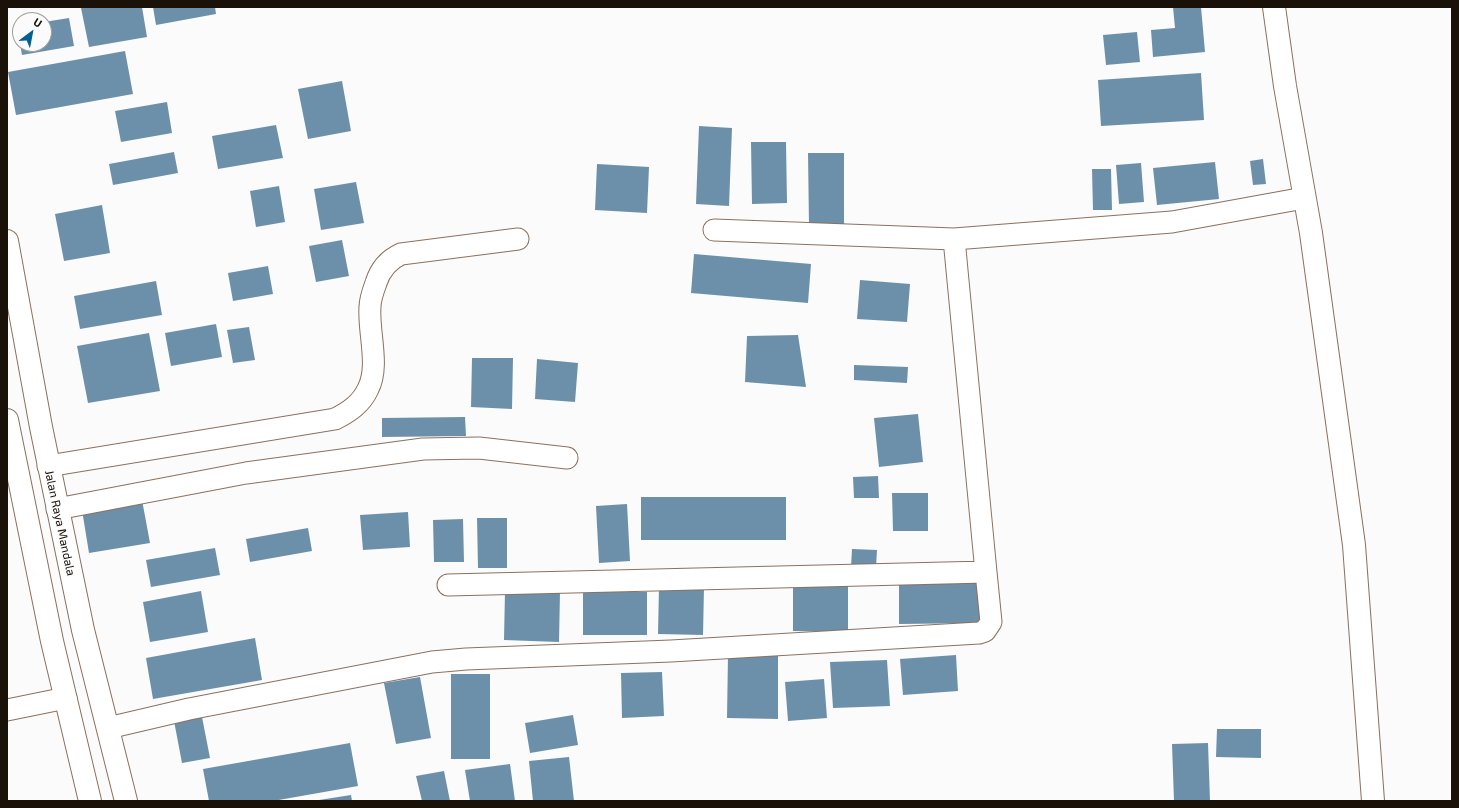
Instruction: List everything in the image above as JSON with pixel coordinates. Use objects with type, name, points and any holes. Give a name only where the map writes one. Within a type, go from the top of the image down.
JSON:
[{"type":"main road","points":[[1274,7],[1285,86],[1311,234],[1354,545],[1373,801]]},
{"type":"main road","name":"Jalan Raya Mandala","points":[[7,241],[48,466],[82,630],[126,801]]},
{"type":"main road","points":[[7,420],[10,451],[90,801]]},
{"type":"street","points":[[714,230],[954,239],[1172,222],[1304,198]]},
{"type":"street","points":[[48,466],[335,419],[349,412],[361,401],[369,388],[374,372],[370,307],[372,294],[379,274],[393,258],[401,254],[518,239]]},
{"type":"street","points":[[108,728],[189,709],[432,662],[671,651],[980,633],[985,631],[991,622],[954,239]]},
{"type":"street","points":[[57,509],[246,473],[416,450],[479,448],[567,458]]},
{"type":"street","points":[[448,585],[986,572]]},
{"type":"street","points":[[7,710],[66,698]]},
{"type":"building","points":[[142,7],[147,37],[89,47],[81,8]]},
{"type":"building","points":[[153,7],[215,7],[216,14],[156,25]]},
{"type":"building","points":[[1173,7],[1201,7],[1205,52],[1153,57],[1151,30],[1175,28]]},
{"type":"building","points":[[69,18],[74,46],[52,50],[52,21]]},
{"type":"building","points":[[1137,32],[1140,62],[1106,65],[1103,35]]},
{"type":"building","points":[[125,51],[133,94],[16,115],[8,72]]},
{"type":"building","points":[[21,52],[39,52],[22,55]]},
{"type":"building","points":[[1201,73],[1204,120],[1101,126],[1098,80]]},
{"type":"building","points":[[342,81],[351,131],[308,139],[298,89]]},
{"type":"building","points":[[167,102],[172,133],[121,142],[115,111]]},
{"type":"building","points":[[276,125],[283,158],[218,169],[212,136]]},
{"type":"building","points":[[699,126],[732,128],[729,206],[696,204]]},
{"type":"building","points":[[751,142],[786,142],[787,203],[752,204]]},
{"type":"building","points":[[174,152],[178,173],[113,185],[109,164]]},
{"type":"building","points":[[808,153],[844,153],[844,226],[809,226]]},
{"type":"building","points":[[1263,159],[1266,184],[1253,185],[1250,161]]},
{"type":"building","points":[[1215,162],[1219,199],[1157,205],[1153,168]]},
{"type":"building","points":[[1141,163],[1144,202],[1119,204],[1116,165]]},
{"type":"building","points":[[597,164],[649,167],[647,213],[595,210]]},
{"type":"building","points":[[1092,169],[1111,169],[1112,210],[1093,210]]},
{"type":"building","points":[[356,182],[364,223],[321,230],[314,189]]},
{"type":"building","points":[[279,186],[285,222],[256,227],[250,191]]},
{"type":"building","points":[[102,205],[110,253],[64,261],[55,214]]},
{"type":"building","points":[[342,240],[349,276],[316,282],[309,246]]},
{"type":"building","points":[[694,254],[811,264],[808,303],[691,293]]},
{"type":"building","points":[[268,266],[273,294],[233,301],[228,273]]},
{"type":"building","points":[[860,280],[910,284],[907,322],[857,319]]},
{"type":"building","points":[[156,281],[162,315],[80,329],[74,296]]},
{"type":"building","points":[[216,324],[222,357],[171,366],[165,333]]},
{"type":"building","points":[[249,327],[255,360],[233,363],[227,330]]},
{"type":"building","points":[[149,333],[160,391],[88,403],[77,346]]},
{"type":"building","points":[[798,335],[806,387],[745,382],[747,336]]},
{"type":"building","points":[[472,358],[513,358],[512,409],[471,407]]},
{"type":"building","points":[[537,359],[578,363],[575,402],[535,399]]},
{"type":"building","points":[[854,365],[908,367],[907,383],[854,380]]},
{"type":"building","points":[[918,414],[923,462],[879,467],[874,418]]},
{"type":"building","points":[[465,417],[466,436],[382,437],[382,418]]},
{"type":"building","points":[[878,476],[879,498],[854,498],[853,477]]},
{"type":"building","points":[[892,493],[928,493],[928,531],[893,531]]},
{"type":"building","points":[[641,497],[786,497],[786,540],[641,540]]},
{"type":"building","points":[[142,500],[150,543],[89,553],[82,510]]},
{"type":"building","points":[[627,504],[630,561],[599,563],[596,506]]},
{"type":"building","points":[[408,512],[410,547],[363,550],[360,515]]},
{"type":"building","points":[[477,518],[507,518],[507,568],[478,568]]},
{"type":"building","points":[[463,519],[464,562],[434,562],[433,520]]},
{"type":"building","points":[[308,528],[312,551],[250,562],[246,539]]},
{"type":"building","points":[[215,548],[220,575],[151,587],[146,560]]},
{"type":"building","points":[[852,549],[877,550],[876,568],[851,567]]},
{"type":"building","points":[[982,580],[983,623],[899,624],[899,581]]},
{"type":"building","points":[[793,581],[848,582],[848,632],[793,631]]},
{"type":"building","points":[[659,587],[704,588],[703,635],[658,634]]},
{"type":"building","points":[[201,591],[208,632],[150,642],[143,602]]},
{"type":"building","points":[[505,591],[560,592],[559,642],[504,640]]},
{"type":"building","points":[[583,592],[647,592],[647,635],[583,635]]},
{"type":"building","points":[[255,638],[262,680],[153,699],[146,658]]},
{"type":"building","points":[[728,655],[778,656],[778,719],[727,718]]},
{"type":"building","points":[[956,655],[958,691],[903,695],[900,659]]},
{"type":"building","points":[[887,660],[890,706],[833,708],[830,662]]},
{"type":"building","points":[[662,672],[664,716],[622,718],[621,673]]},
{"type":"building","points":[[451,674],[490,674],[490,759],[451,759]]},
{"type":"building","points":[[420,677],[431,738],[396,744],[384,683]]},
{"type":"building","points":[[824,679],[827,718],[788,721],[785,682]]},
{"type":"building","points":[[573,715],[578,745],[530,753],[525,723]]},
{"type":"building","points":[[202,717],[210,758],[182,763],[174,721]]},
{"type":"building","points":[[1217,729],[1261,729],[1261,758],[1216,757]]},
{"type":"building","points":[[350,743],[358,786],[273,801],[209,801],[203,769]]},
{"type":"building","points":[[1208,743],[1210,801],[1174,801],[1172,744]]},
{"type":"building","points":[[569,757],[574,801],[533,801],[529,761]]},
{"type":"building","points":[[510,764],[515,801],[470,801],[465,770]]},
{"type":"building","points":[[444,771],[450,801],[422,801],[416,776]]},
{"type":"building","points":[[351,795],[352,801],[319,801],[319,800]]}]
